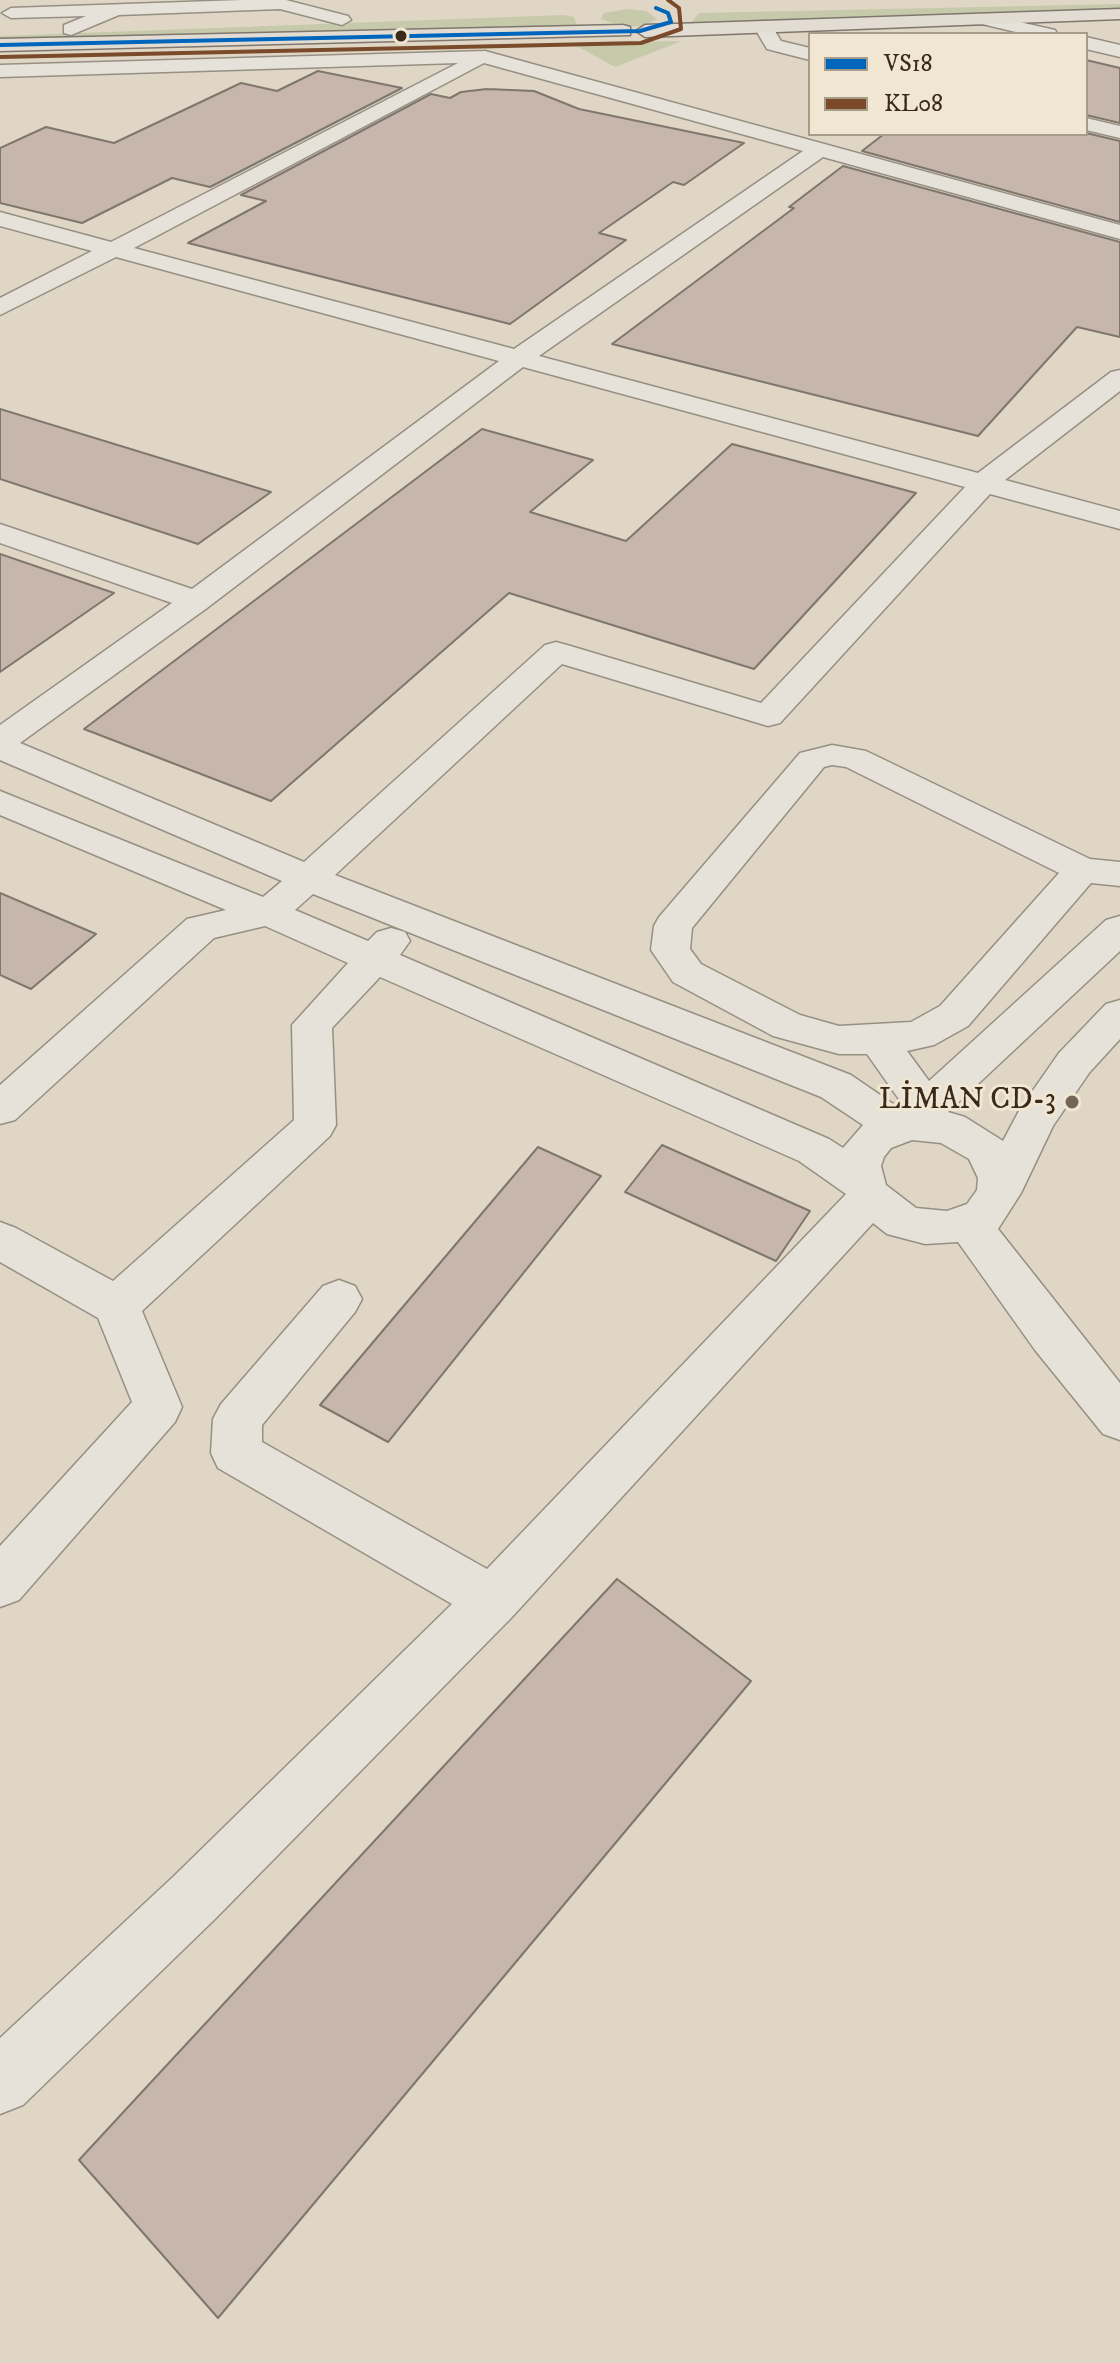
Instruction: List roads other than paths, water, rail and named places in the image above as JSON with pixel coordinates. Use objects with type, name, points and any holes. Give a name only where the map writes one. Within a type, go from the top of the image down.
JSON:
[{"type":"main road","points":[[819,6],[1120,1]]},
{"type":"main road","points":[[632,5],[656,8],[700,4]]},
{"type":"main road","points":[[645,31],[671,22],[668,13],[656,8]]},
{"type":"main road","points":[[594,11],[588,17],[591,23],[623,31]]},
{"type":"main road","points":[[7,24],[71,29],[173,27],[348,12],[433,16]]},
{"type":"main road","points":[[7,24],[645,31],[1120,14]]},
{"type":"street","points":[[7,24],[116,10],[280,2],[323,14],[348,12]]},
{"type":"street","points":[[71,29],[116,10],[173,27]]},
{"type":"street","points":[[984,19],[1039,32]]},
{"type":"street","points":[[763,27],[774,45],[808,54]]},
{"type":"street","points":[[1088,43],[1120,51]]},
{"type":"street","points":[[0,308],[485,57]]},
{"type":"street","points":[[0,71],[485,57],[1120,232]]},
{"type":"street","points":[[1088,124],[1120,132]]},
{"type":"street","points":[[0,744],[519,358],[820,149]]},
{"type":"street","points":[[0,219],[1120,520]]},
{"type":"street","points":[[0,1109],[201,928],[268,913],[556,652],[768,716],[985,482],[1120,378]]},
{"type":"street","points":[[0,533],[196,601]]},
{"type":"street","points":[[0,744],[308,878],[836,1086],[862,1101],[950,1128],[984,1148],[995,1162],[1000,1178],[984,1208]]},
{"type":"street","points":[[1082,870],[954,1016],[920,1035],[879,1040],[839,1040],[787,1026],[687,973],[670,950],[673,926],[812,760],[832,755],[854,758],[1082,870],[1120,874]]},
{"type":"street","points":[[0,802],[268,913],[814,1150],[903,1222],[948,1228],[984,1208],[1035,1120],[1074,1063],[1120,1014]]},
{"type":"street","points":[[117,1306],[315,1125],[312,1025],[411,919]]},
{"type":"street","points":[[866,1190],[859,1166],[864,1150],[876,1137],[911,1118],[1003,1041],[1120,929]]},
{"type":"street","points":[[879,1040],[910,1088],[911,1118]]},
{"type":"street","points":[[0,2082],[195,1897],[493,1600],[866,1190]]},
{"type":"street","points":[[984,1208],[1052,1336],[1120,1419]]},
{"type":"street","points":[[0,1240],[117,1306],[158,1407],[0,1583]]},
{"type":"street","points":[[339,1299],[238,1419],[236,1453],[493,1600]]},
{"type":"place","name":"LİMAN CD-3","points":[[1072,1102]]}]
